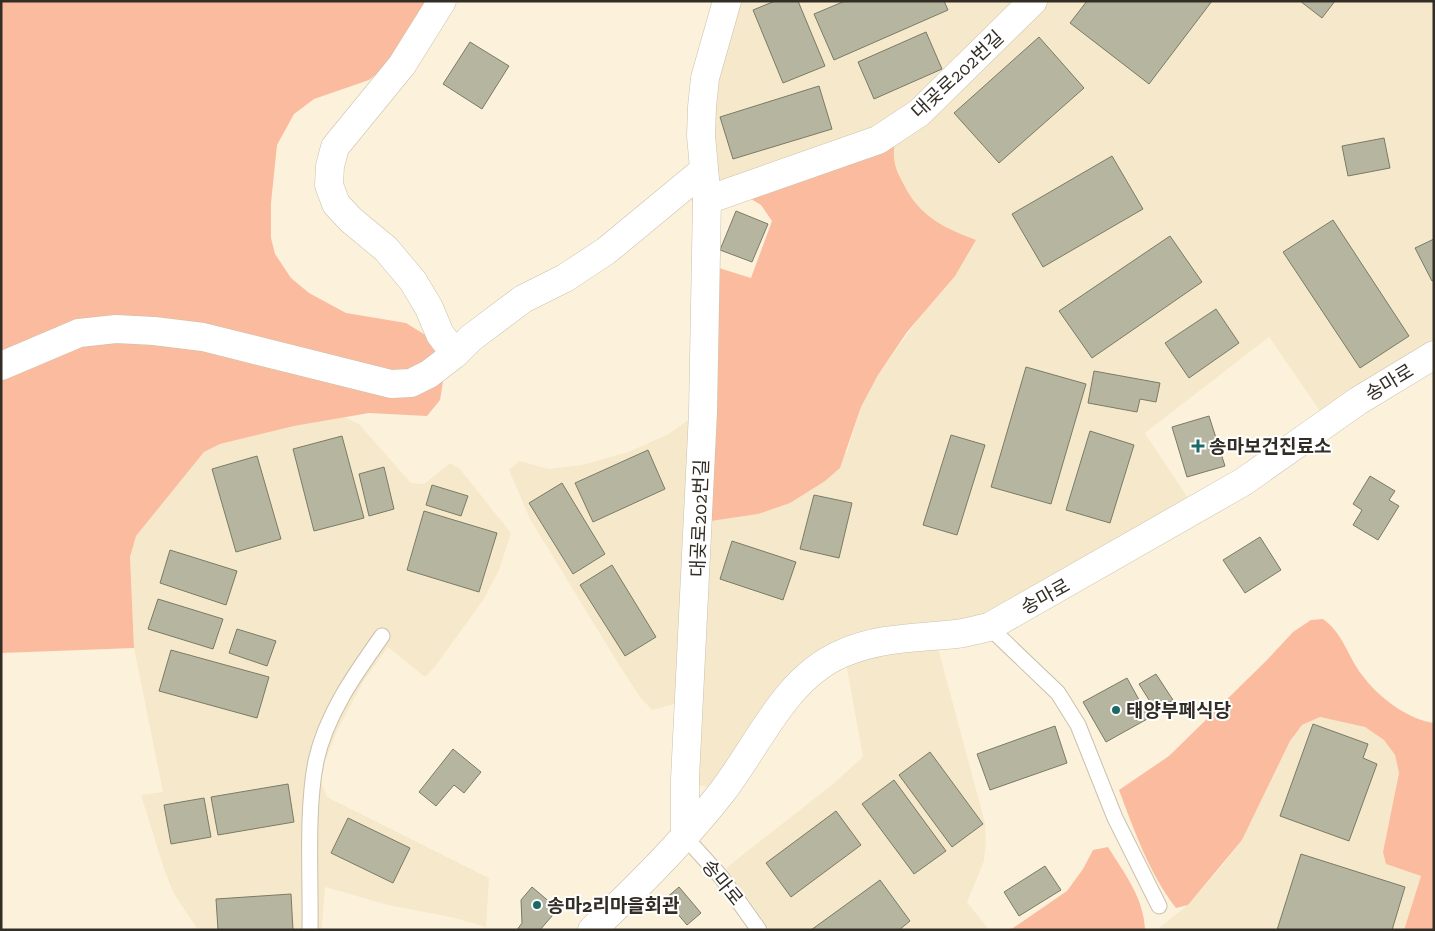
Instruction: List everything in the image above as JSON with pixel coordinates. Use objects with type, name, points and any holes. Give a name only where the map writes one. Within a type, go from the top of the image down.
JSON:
[{"type":"street","points":[[442,1],[402,65],[335,147],[330,166],[329,186],[336,204],[351,220],[386,249],[413,281],[429,308],[440,334],[455,354]]},
{"type":"street","name":"대곶로202번길","points":[[686,837],[685,779],[703,412],[706,200],[701,136],[705,78],[727,1]]},
{"type":"street","name":"대곶로202번길","points":[[706,200],[878,140],[919,113],[1033,1]]},
{"type":"street","points":[[1,366],[79,333],[116,329],[203,337],[391,384],[411,383],[429,374],[455,354],[471,338],[523,299],[565,278],[606,251],[704,170]]},
{"type":"street","name":"송마로","points":[[592,930],[686,837],[723,791],[777,712],[806,677],[840,654],[870,643],[908,637],[958,634],[990,627],[1243,482],[1358,401],[1434,355]]},
{"type":"lane","points":[[990,627],[1058,693],[1068,709],[1085,742],[1114,818],[1159,906]]},
{"type":"lane","points":[[310,930],[312,788],[316,760],[324,734],[339,704],[382,636]]},
{"type":"lane","name":"송마로","points":[[686,837],[722,878],[759,930]]},
{"type":"shaded area","points":[[1,1],[428,1],[389,64],[369,80],[314,99],[294,114],[277,145],[271,203],[271,238],[275,254],[291,278],[309,293],[346,313],[406,323],[427,336],[442,356],[444,375],[440,400],[427,416],[369,413],[294,426],[220,444],[204,452],[136,536],[130,557],[134,648],[1,653]]},
{"type":"shaded area","points":[[740,1],[1024,1],[919,101],[870,131],[718,183],[713,127],[719,69]]},
{"type":"shaded area","points":[[1048,1],[1434,1],[1434,340],[1320,411],[1269,337],[1145,433],[1190,501],[993,611],[968,619],[868,630],[839,639],[806,659],[783,683],[713,784],[707,787],[699,785],[697,778],[711,521],[758,514],[847,452],[861,407],[878,375],[975,240],[951,230],[929,217],[911,201],[892,157],[895,143],[915,129]]},
{"type":"shaded area","points":[[895,143],[894,159],[896,168],[916,204],[942,225],[976,240],[955,276],[907,332],[878,375],[861,407],[840,468],[825,481],[790,503],[758,514],[711,521],[719,268],[751,278],[772,221],[761,205],[748,197]]},
{"type":"shaded area","points":[[345,417],[360,425],[411,483],[424,484],[450,463],[460,469],[511,533],[499,570],[484,599],[434,668],[425,677],[388,647],[363,682],[337,731],[325,762],[321,782],[327,797],[489,878],[486,927],[455,918],[388,905],[325,887],[322,930],[198,930],[174,894],[164,869],[141,795],[163,792],[134,648],[130,557],[136,536],[204,452],[220,444],[294,426]]},
{"type":"shaded area","points":[[691,418],[680,689],[674,704],[652,710],[640,697],[621,668],[530,519],[509,470],[519,461],[549,469],[582,465],[628,452],[667,435]]},
{"type":"shaded area","points":[[1323,619],[1336,631],[1357,668],[1376,691],[1404,712],[1424,721],[1434,723],[1434,930],[1404,930],[1421,876],[1386,864],[1383,852],[1399,773],[1395,755],[1384,740],[1365,727],[1320,717],[1302,725],[1290,741],[1242,840],[1188,905],[1176,908],[1158,881],[1143,852],[1119,790],[1169,756],[1293,632],[1311,620]]},
{"type":"shaded area","points":[[937,644],[985,823],[984,861],[967,902],[989,930],[770,930],[726,868],[834,783],[863,757],[846,664],[867,656]]},
{"type":"shaded area","points":[[1320,717],[1365,727],[1384,740],[1395,755],[1399,773],[1383,852],[1386,864],[1421,876],[1404,930],[1156,930],[1188,905],[1242,840],[1290,741],[1302,725]]},
{"type":"shaded area","points":[[1108,847],[1137,897],[1144,918],[1145,930],[1010,930],[1067,891],[1083,869],[1093,850]]},
{"type":"building","points":[[775,1],[798,1],[825,66],[783,83],[753,10]]},
{"type":"building","points":[[845,1],[944,1],[948,10],[834,60],[814,14]]},
{"type":"building","points":[[1087,1],[1212,1],[1149,84],[1070,23]]},
{"type":"building","points":[[1300,1],[1335,1],[1322,18]]},
{"type":"building","points":[[926,32],[942,69],[874,99],[858,62]]},
{"type":"building","points":[[1039,37],[1084,88],[999,163],[954,113]]},
{"type":"building","points":[[470,42],[509,66],[482,109],[443,84]]},
{"type":"building","points":[[819,86],[832,129],[733,159],[720,117]]},
{"type":"building","points":[[1384,138],[1390,168],[1348,176],[1342,146]]},
{"type":"building","points":[[1112,156],[1143,209],[1043,267],[1012,214]]},
{"type":"building","points":[[736,211],[768,224],[752,262],[720,250]]},
{"type":"building","points":[[1333,220],[1409,336],[1360,368],[1283,252]]},
{"type":"building","points":[[1170,236],[1202,282],[1092,358],[1059,311]]},
{"type":"building","points":[[1434,239],[1434,280],[1432,281],[1415,248]]},
{"type":"building","points":[[1216,309],[1239,343],[1189,378],[1165,343]]},
{"type":"building","points":[[1026,367],[1086,384],[1051,504],[991,487]]},
{"type":"building","points":[[1094,371],[1160,383],[1156,402],[1140,399],[1137,412],[1088,403]]},
{"type":"building","name":"송마보건진료소","points":[[1209,416],[1225,466],[1187,477],[1172,427]]},
{"type":"building","points":[[1090,431],[1134,445],[1110,523],[1066,510]]},
{"type":"building","points":[[951,435],[985,445],[957,535],[923,525]]},
{"type":"building","points":[[342,436],[364,518],[314,531],[293,449]]},
{"type":"building","points":[[648,450],[665,489],[593,522],[575,483]]},
{"type":"building","points":[[257,456],[281,539],[236,552],[212,469]]},
{"type":"building","points":[[384,467],[394,509],[369,516],[359,474]]},
{"type":"building","points":[[1370,476],[1395,491],[1389,500],[1399,506],[1378,540],[1353,525],[1362,510],[1353,504]]},
{"type":"building","points":[[562,483],[605,554],[573,574],[529,503]]},
{"type":"building","points":[[432,485],[468,496],[461,516],[426,505]]},
{"type":"building","points":[[814,495],[852,503],[839,558],[800,549]]},
{"type":"building","points":[[424,511],[497,533],[479,592],[407,570]]},
{"type":"building","points":[[1260,537],[1281,570],[1245,593],[1223,560]]},
{"type":"building","points":[[732,541],[796,562],[783,600],[720,579]]},
{"type":"building","points":[[170,550],[237,571],[226,605],[160,583]]},
{"type":"building","points":[[612,565],[656,637],[625,656],[580,585]]},
{"type":"building","points":[[158,599],[223,619],[213,649],[148,629]]},
{"type":"building","points":[[237,629],[276,641],[267,666],[229,653]]},
{"type":"building","points":[[171,650],[269,677],[257,718],[159,691]]},
{"type":"building","points":[[1156,674],[1173,700],[1156,711],[1139,684]]},
{"type":"building","name":"태양부페식당","points":[[1127,678],[1149,718],[1106,742],[1083,702]]},
{"type":"building","points":[[1313,724],[1368,744],[1363,758],[1377,764],[1349,841],[1280,816]]},
{"type":"building","points":[[1055,726],[1067,763],[990,790],[977,754]]},
{"type":"building","points":[[453,749],[481,772],[464,793],[454,785],[436,806],[419,792]]},
{"type":"building","points":[[930,752],[983,824],[952,847],[899,775]]},
{"type":"building","points":[[894,780],[946,851],[914,874],[862,804]]},
{"type":"building","points":[[288,784],[294,822],[218,835],[211,797]]},
{"type":"building","points":[[204,798],[211,837],[171,844],[164,805]]},
{"type":"building","points":[[836,811],[861,845],[791,897],[766,863]]},
{"type":"building","points":[[348,818],[410,848],[393,883],[331,853]]},
{"type":"building","points":[[1301,854],[1405,887],[1392,930],[1277,930]]},
{"type":"building","points":[[1045,866],[1061,890],[1019,916],[1004,892]]},
{"type":"building","points":[[880,880],[910,921],[899,930],[811,930]]},
{"type":"building","name":"송마2리마을회관","points":[[532,887],[558,909],[540,930],[517,930],[522,923],[521,900]]},
{"type":"building","points":[[679,887],[701,913],[687,925],[665,899]]},
{"type":"building","points":[[291,894],[293,930],[218,930],[216,899]]},
{"type":"place","name":"송마보건진료소","points":[[1198,446]]},
{"type":"place","name":"태양부페식당","points":[[1116,710]]},
{"type":"place","name":"송마2리마을회관","points":[[537,905]]}]
